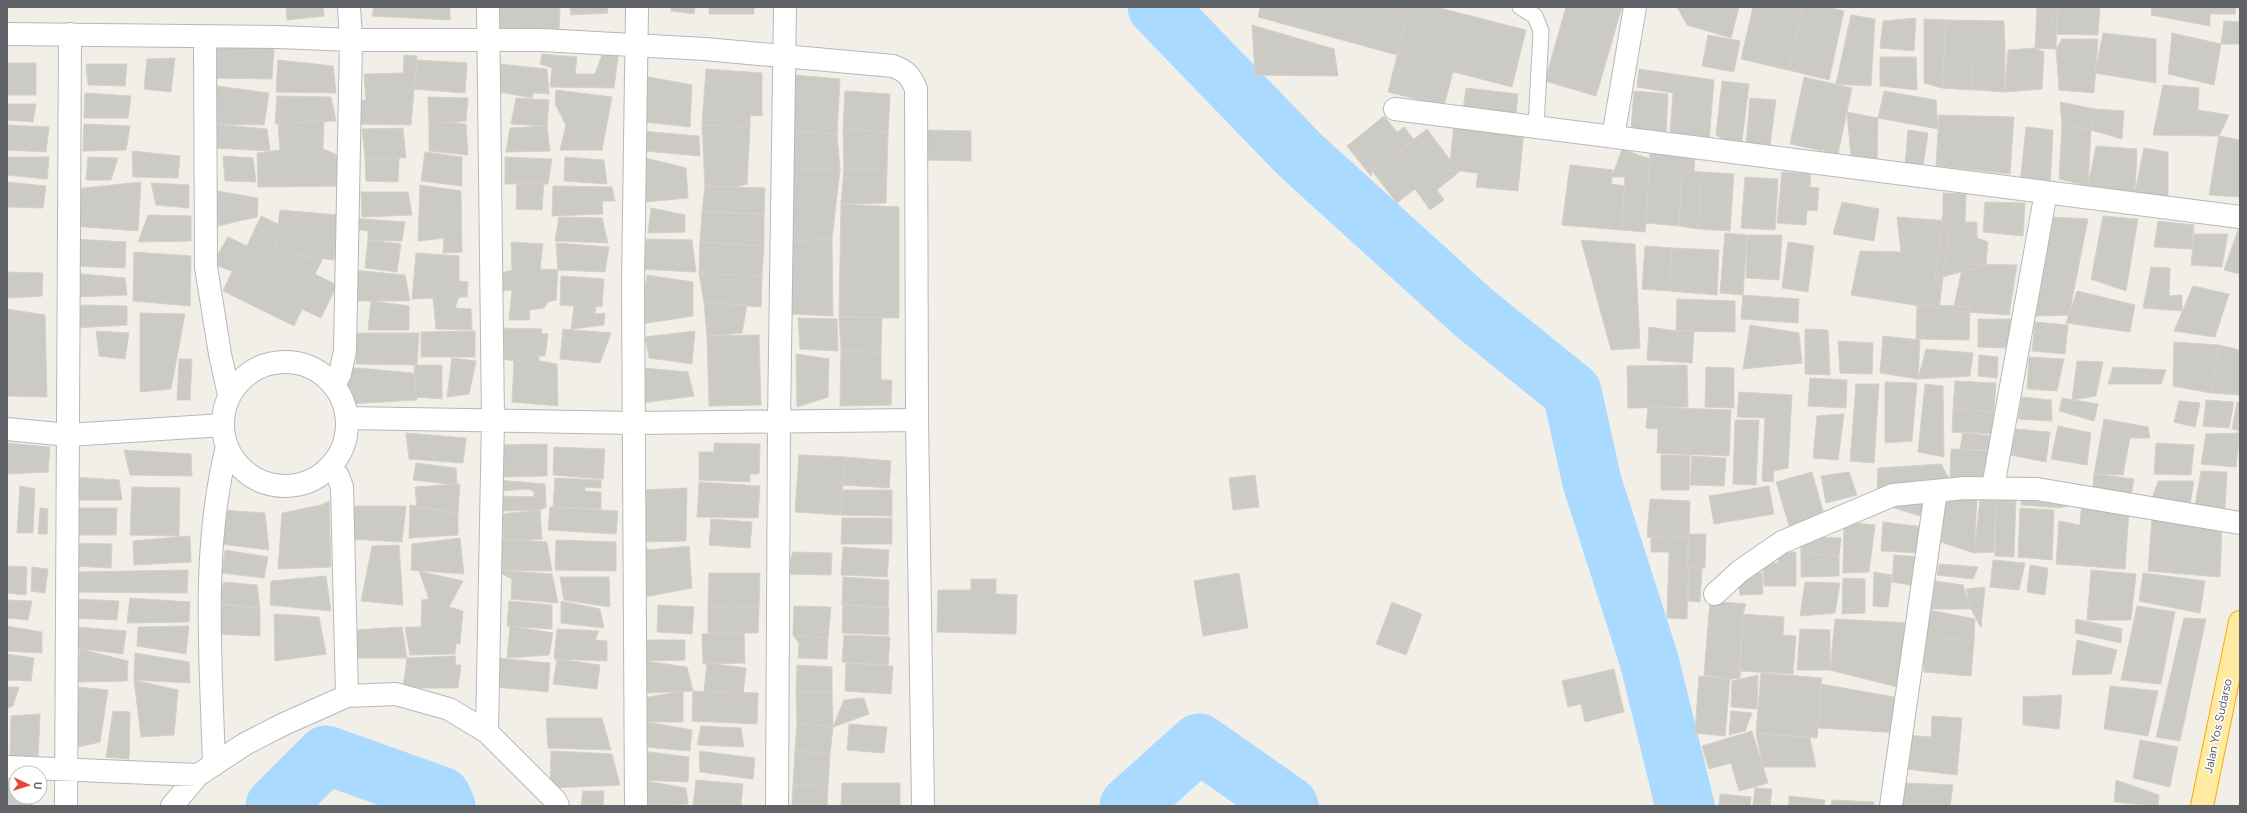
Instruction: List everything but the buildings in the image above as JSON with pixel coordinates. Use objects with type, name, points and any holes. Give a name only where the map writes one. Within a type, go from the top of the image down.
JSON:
[{"type":"highway","name":"Jalan Yos Sudarso","points":[[2202,806],[2240,622]]},
{"type":"street","points":[[334,385],[340,374],[345,351],[351,40],[349,7]]},
{"type":"street","points":[[487,732],[493,420],[488,7]]},
{"type":"street","points":[[636,806],[633,284],[637,7]]},
{"type":"street","points":[[777,806],[779,421],[785,7]]},
{"type":"street","points":[[1612,137],[1636,7]]},
{"type":"street","points":[[7,34],[279,37],[351,40],[488,40],[636,44],[893,66],[902,69],[912,80],[916,89],[917,420],[923,806]]},
{"type":"street","points":[[66,806],[70,34]]},
{"type":"street","points":[[205,37],[206,267],[220,354],[229,395]]},
{"type":"street","points":[[1395,110],[2240,217]]},
{"type":"street","points":[[1993,487],[2046,192]]},
{"type":"street","points":[[288,361],[306,364],[321,372],[334,385],[343,401],[347,418],[346,436],[340,453],[330,467],[316,478],[299,485],[281,487],[264,483],[248,475],[235,462],[227,447],[223,425],[223,412],[229,395],[240,380],[254,369],[271,362],[288,361]]},
{"type":"street","points":[[347,418],[634,423],[917,420]]},
{"type":"street","points":[[7,429],[68,434],[223,425]]},
{"type":"street","points":[[206,770],[213,530],[219,478],[227,447]]},
{"type":"street","points":[[330,467],[338,476],[342,487],[347,696]]},
{"type":"street","points":[[1715,594],[1740,571],[1782,542],[1893,495],[1993,487],[2037,489],[2240,523]]},
{"type":"street","points":[[1891,806],[1936,491]]},
{"type":"street","points":[[172,806],[206,770],[252,741],[347,696],[396,694],[449,709],[487,732],[555,800],[558,806]]},
{"type":"street","points":[[7,767],[66,771],[206,770]]},
{"type":"lane","points":[[1520,7],[1535,16],[1541,31],[1536,127]]},
{"type":"waterway","points":[[1157,7],[1300,155],[1473,312],[1572,392],[1592,482],[1649,660],[1685,806]]},
{"type":"waterway","points":[[1129,806],[1199,743],[1289,806]]},
{"type":"waterway","points":[[275,806],[326,755],[441,796],[446,806]]}]
